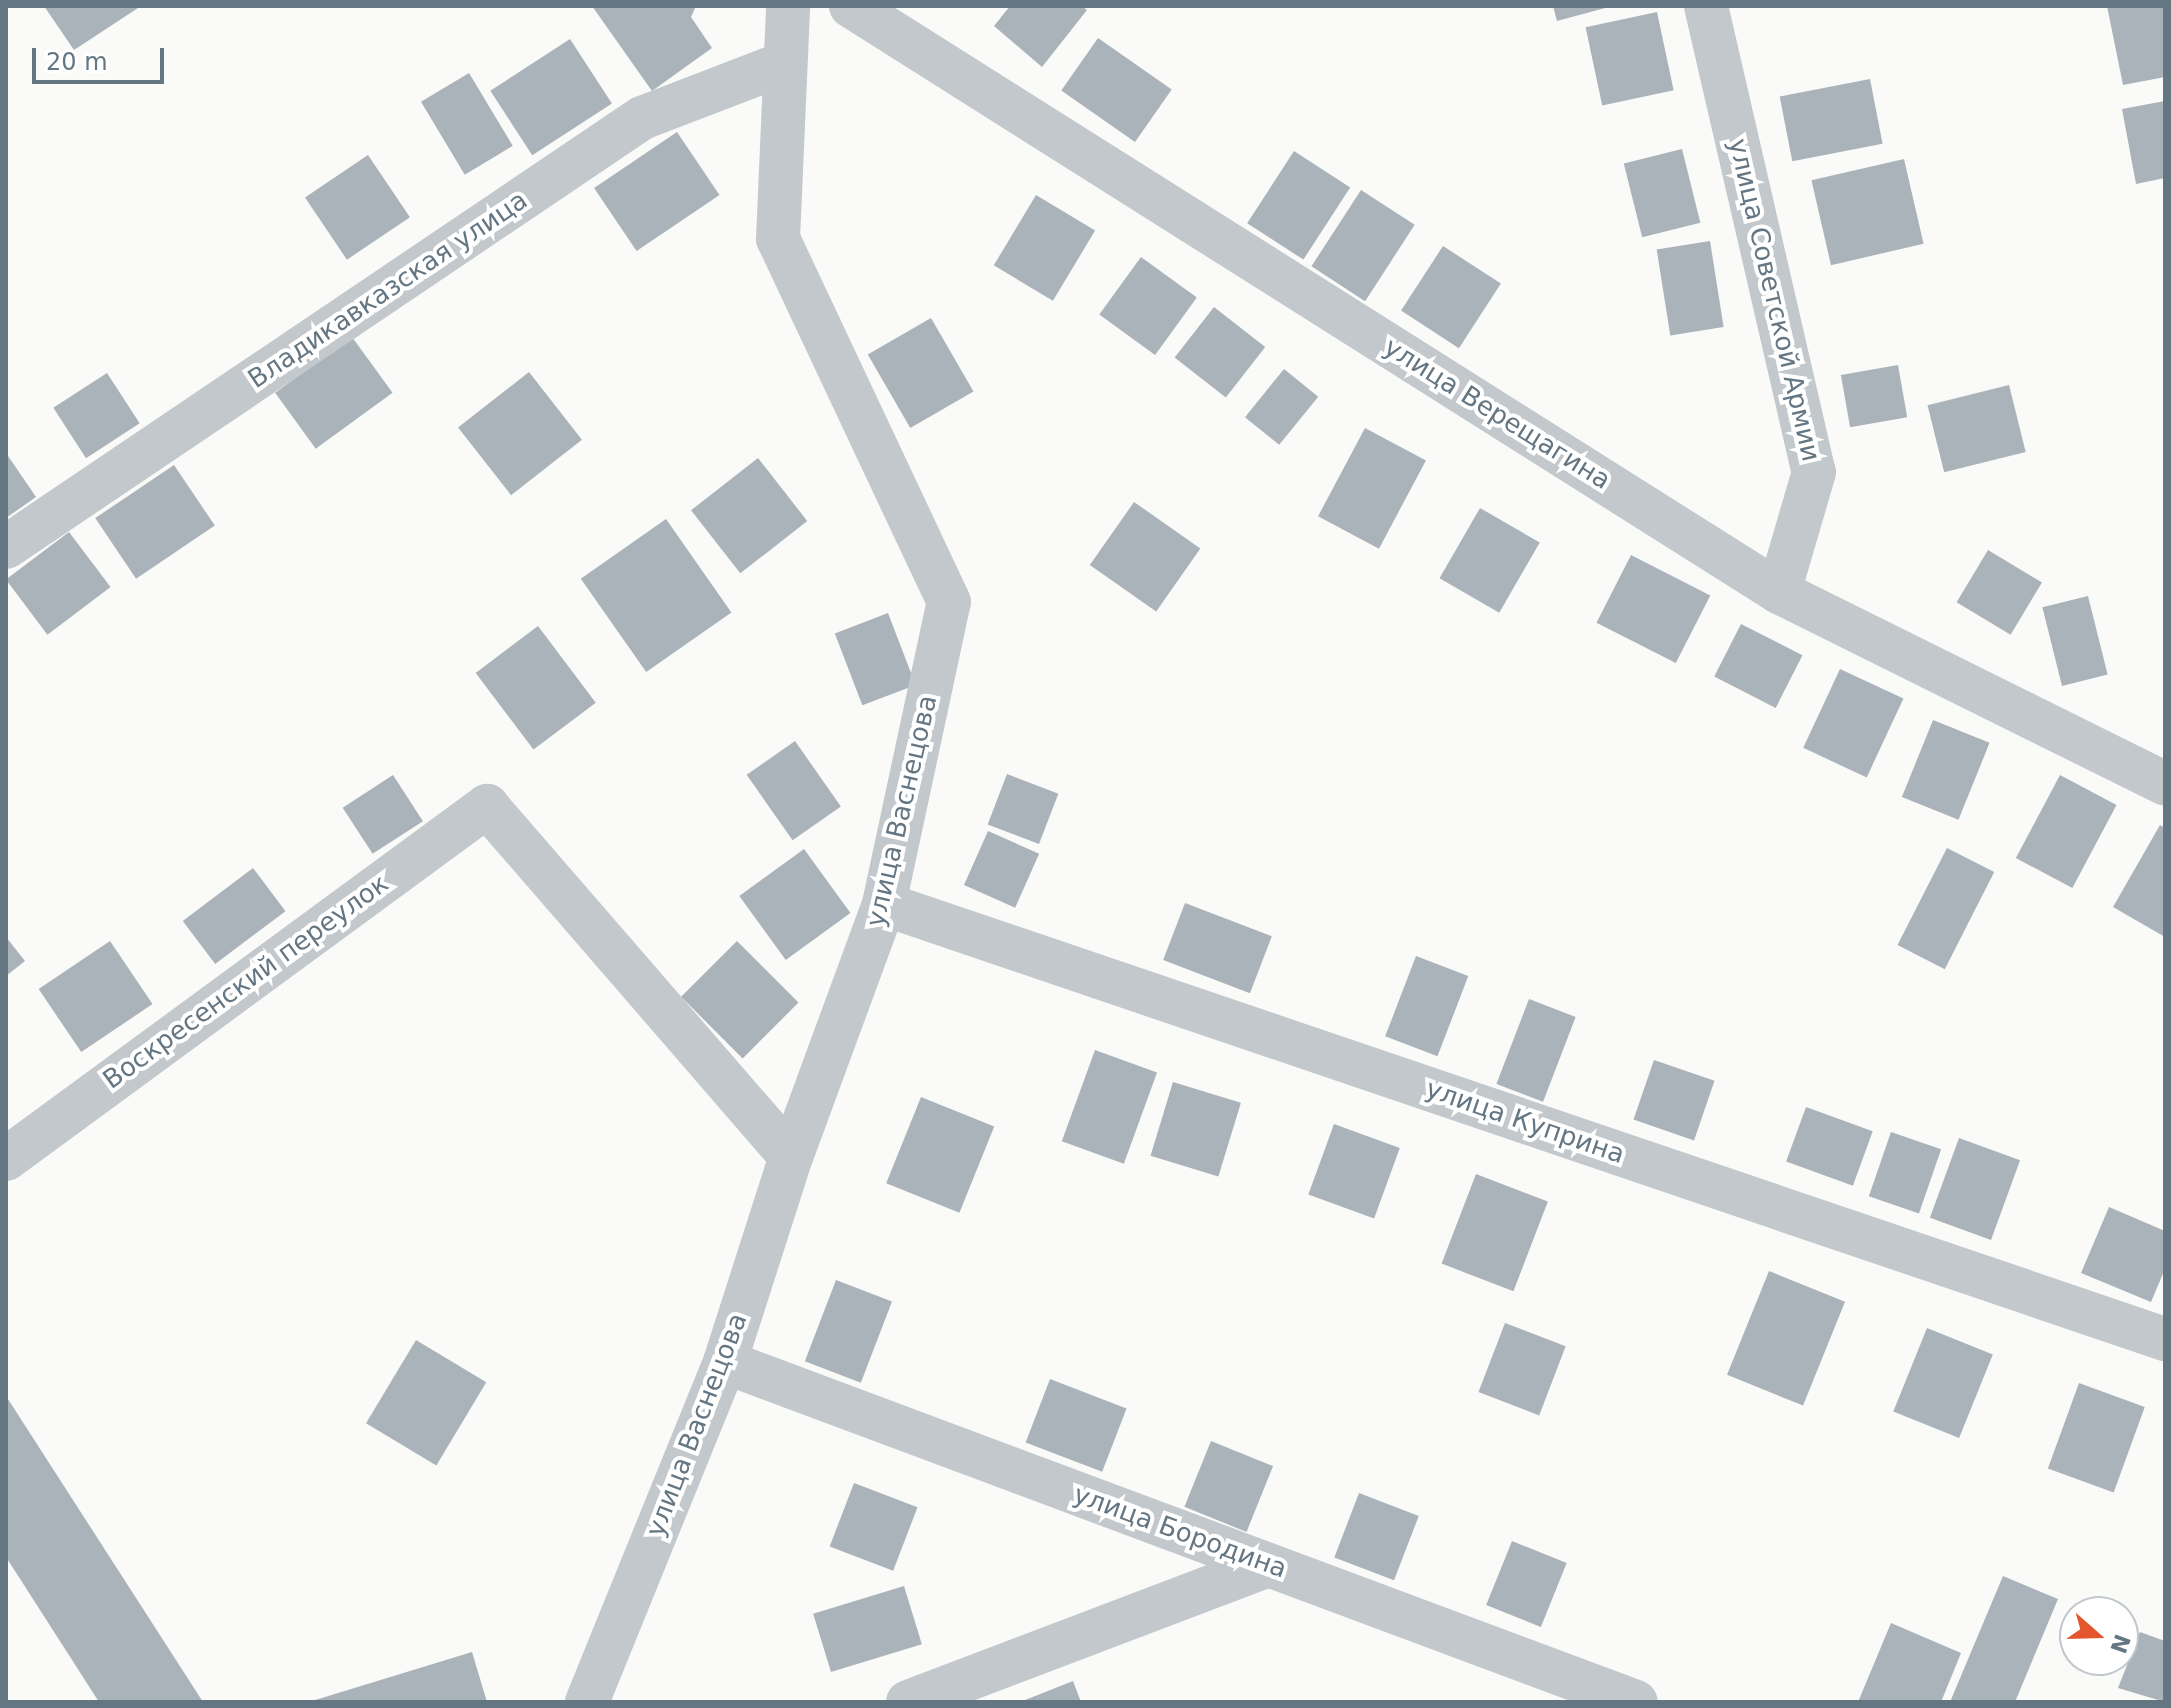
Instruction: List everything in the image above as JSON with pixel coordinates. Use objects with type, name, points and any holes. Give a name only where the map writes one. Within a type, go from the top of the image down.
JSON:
[{"type":"street","name":"улица Васнецова","points":[[587,1702],[725,1362],[791,1157],[884,904],[949,602],[778,239],[788,6]]},
{"type":"street","name":"улица Верещагина","points":[[851,6],[1779,592],[2165,784]]},
{"type":"street","name":"улица Советской Армии","points":[[1706,6],[1814,472],[1779,592]]},
{"type":"street","name":"Владикавказская улица","points":[[6,547],[642,118],[785,63]]},
{"type":"street","name":"Воскресенский переулок","points":[[6,1159],[487,806],[791,1157]]},
{"type":"street","name":"улица Куприна","points":[[884,904],[2165,1339]]},
{"type":"street","name":"улица Бородина","points":[[725,1362],[1636,1702]]},
{"type":"street","points":[[908,1702],[1268,1565]]},
{"type":"building","points":[[44,6],[141,6],[74,50]]},
{"type":"building","points":[[592,6],[696,6],[691,17],[712,48],[652,91]]},
{"type":"building","points":[[1010,6],[1082,6],[1087,10],[1042,67],[994,26]]},
{"type":"building","points":[[1553,6],[1609,6],[1609,7],[1557,21]]},
{"type":"building","points":[[2107,6],[2165,6],[2165,77],[2123,85]]},
{"type":"building","points":[[1657,12],[1674,90],[1602,105],[1586,27]]},
{"type":"building","points":[[1098,38],[1172,90],[1135,142],[1061,90]]},
{"type":"building","points":[[570,39],[612,104],[532,155],[490,91]]},
{"type":"building","points":[[469,73],[513,146],[465,175],[421,102]]},
{"type":"building","points":[[1870,79],[1883,144],[1792,161],[1780,97]]},
{"type":"building","points":[[2165,101],[2165,178],[2136,184],[2122,109]]},
{"type":"building","points":[[677,132],[719,195],[637,251],[594,188]]},
{"type":"building","points":[[1682,149],[1700,223],[1642,237],[1624,164]]},
{"type":"building","points":[[1294,151],[1350,187],[1303,260],[1247,223]]},
{"type":"building","points":[[368,155],[410,217],[347,260],[305,197]]},
{"type":"building","points":[[1904,159],[1924,244],[1831,265],[1811,180]]},
{"type":"building","points":[[1361,190],[1415,225],[1365,301],[1311,266]]},
{"type":"building","points":[[1036,195],[1095,231],[1053,301],[994,265]]},
{"type":"building","points":[[1710,241],[1724,327],[1670,335],[1657,249]]},
{"type":"building","points":[[1443,246],[1501,284],[1459,348],[1401,311]]},
{"type":"building","points":[[1141,257],[1197,298],[1155,355],[1099,314]]},
{"type":"building","points":[[1214,307],[1265,347],[1226,397],[1175,357]]},
{"type":"building","points":[[931,318],[974,392],[910,428],[868,354]]},
{"type":"building","points":[[352,337],[393,393],[316,449],[275,393]]},
{"type":"building","points":[[1898,365],[1907,417],[1850,427],[1841,375]]},
{"type":"building","points":[[1284,369],[1318,397],[1279,445],[1245,417]]},
{"type":"building","points":[[529,372],[582,440],[511,495],[458,427]]},
{"type":"building","points":[[107,373],[140,423],[86,458],[53,408]]},
{"type":"building","points":[[2009,385],[2026,452],[1944,472],[1927,405]]},
{"type":"building","points":[[1365,428],[1426,460],[1379,549],[1318,516]]},
{"type":"building","points":[[6,453],[36,497],[6,518]]},
{"type":"building","points":[[758,458],[807,521],[740,573],[691,510]]},
{"type":"building","points":[[174,465],[215,526],[136,579],[95,518]]},
{"type":"building","points":[[1134,502],[1200,548],[1156,612],[1090,565]]},
{"type":"building","points":[[1480,508],[1540,542],[1499,613],[1440,578]]},
{"type":"building","points":[[666,519],[731,612],[646,672],[581,579]]},
{"type":"building","points":[[69,532],[111,587],[47,635],[6,579]]},
{"type":"building","points":[[1988,550],[2042,582],[2011,635],[1957,602]]},
{"type":"building","points":[[1631,555],[1710,595],[1676,663],[1596,623]]},
{"type":"building","points":[[2088,596],[2108,675],[2062,686],[2042,607]]},
{"type":"building","points":[[888,613],[916,685],[862,705],[835,633]]},
{"type":"building","points":[[1741,624],[1802,655],[1776,708],[1714,677]]},
{"type":"building","points":[[538,626],[596,703],[533,750],[476,673]]},
{"type":"building","points":[[1840,669],[1903,699],[1867,777],[1803,748]]},
{"type":"building","points":[[1933,720],[1990,743],[1958,820],[1902,797]]},
{"type":"building","points":[[795,741],[841,807],[793,840],[747,775]]},
{"type":"building","points":[[1007,774],[1058,794],[1039,844],[988,824]]},
{"type":"building","points":[[393,775],[423,821],[373,854],[343,808]]},
{"type":"building","points":[[2060,775],[2117,805],[2072,888],[2016,858]]},
{"type":"building","points":[[2160,825],[2165,828],[2165,937],[2113,907]]},
{"type":"building","points":[[988,831],[1039,854],[1015,908],[964,885]]},
{"type":"building","points":[[1947,848],[1994,872],[1945,969],[1898,945]]},
{"type":"building","points":[[804,849],[850,913],[786,960],[739,896]]},
{"type":"building","points":[[253,868],[285,911],[215,964],[183,921]]},
{"type":"building","points":[[1185,903],[1272,936],[1250,993],[1163,960]]},
{"type":"building","points":[[6,937],[25,961],[6,976]]},
{"type":"building","points":[[110,941],[152,1004],[81,1052],[39,989]]},
{"type":"building","points":[[737,941],[799,1003],[743,1058],[681,997]]},
{"type":"building","points":[[1416,956],[1468,976],[1437,1056],[1385,1036]]},
{"type":"building","points":[[1529,999],[1576,1017],[1543,1102],[1496,1084]]},
{"type":"building","points":[[1095,1050],[1157,1073],[1124,1164],[1062,1141]]},
{"type":"building","points":[[1654,1060],[1715,1081],[1694,1140],[1633,1120]]},
{"type":"building","points":[[1173,1082],[1241,1103],[1218,1176],[1150,1156]]},
{"type":"building","points":[[921,1097],[994,1127],[959,1213],[886,1183]]},
{"type":"building","points":[[1806,1107],[1873,1131],[1853,1186],[1786,1162]]},
{"type":"building","points":[[1334,1124],[1400,1148],[1374,1218],[1308,1194]]},
{"type":"building","points":[[1891,1132],[1941,1149],[1919,1214],[1869,1196]]},
{"type":"building","points":[[1959,1138],[2020,1160],[1991,1240],[1930,1218]]},
{"type":"building","points":[[1476,1174],[1548,1202],[1513,1291],[1442,1264]]},
{"type":"building","points":[[2109,1207],[2165,1231],[2165,1269],[2151,1302],[2081,1273]]},
{"type":"building","points":[[1769,1271],[1845,1302],[1803,1406],[1727,1375]]},
{"type":"building","points":[[836,1280],[892,1302],[861,1383],[805,1361]]},
{"type":"building","points":[[1505,1323],[1566,1346],[1539,1415],[1478,1392]]},
{"type":"building","points":[[1927,1328],[1993,1355],[1959,1438],[1893,1411]]},
{"type":"building","points":[[416,1340],[486,1382],[436,1465],[366,1423]]},
{"type":"building","points":[[1050,1379],[1127,1408],[1102,1472],[1026,1442]]},
{"type":"building","points":[[2079,1383],[2145,1407],[2114,1492],[2048,1469]]},
{"type":"building","points":[[6,1396],[203,1702],[99,1702],[6,1557]]},
{"type":"building","points":[[1211,1441],[1273,1466],[1247,1532],[1184,1507]]},
{"type":"building","points":[[854,1483],[917,1507],[893,1571],[830,1546]]},
{"type":"building","points":[[1359,1493],[1419,1516],[1394,1580],[1334,1557]]},
{"type":"building","points":[[1512,1541],[1567,1563],[1541,1627],[1486,1605]]},
{"type":"building","points":[[2003,1576],[2058,1599],[2015,1702],[1950,1702]]},
{"type":"building","points":[[904,1586],[922,1644],[831,1672],[813,1614]]},
{"type":"building","points":[[1891,1623],[1961,1653],[1941,1702],[1858,1702]]},
{"type":"building","points":[[2140,1632],[2165,1641],[2165,1702],[2118,1688],[2123,1676],[2139,1676]]},
{"type":"building","points":[[472,1652],[487,1702],[312,1702],[312,1701]]},
{"type":"building","points":[[1073,1681],[1081,1702],[1020,1702]]}]
